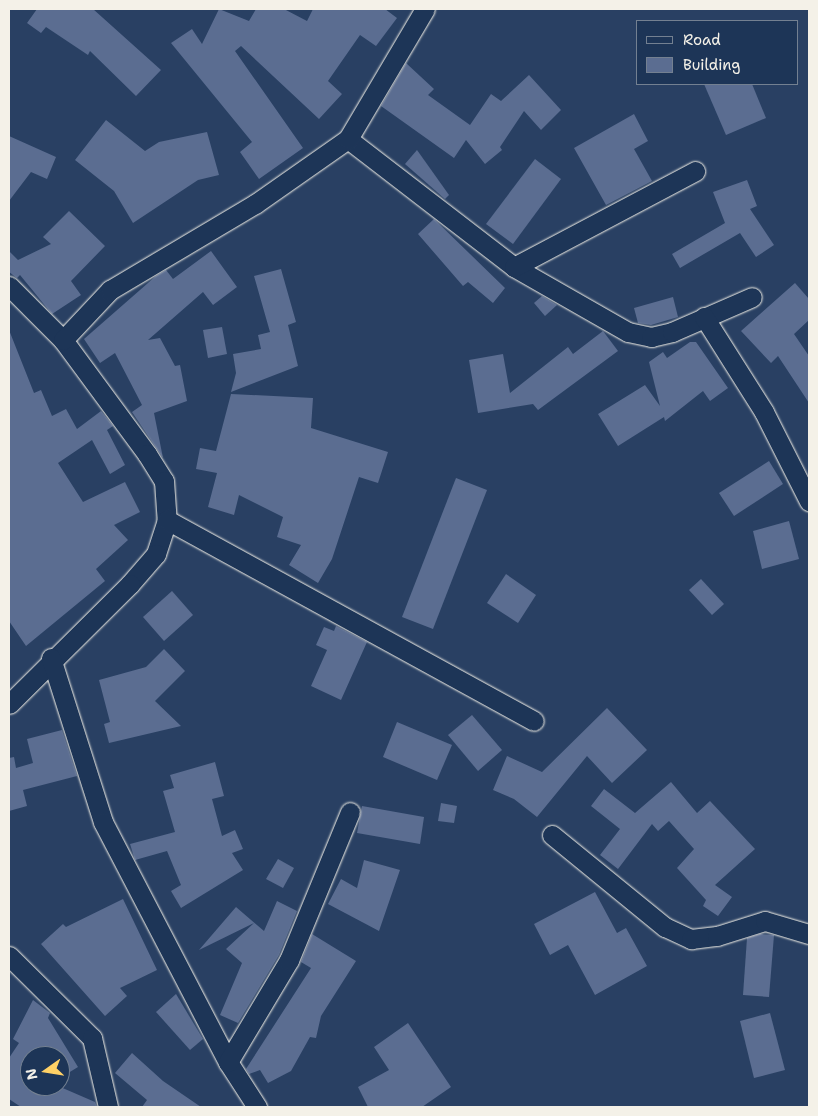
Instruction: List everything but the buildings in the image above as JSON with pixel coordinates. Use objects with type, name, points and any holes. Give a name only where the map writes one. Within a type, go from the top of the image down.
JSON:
[{"type":"street","points":[[63,340],[110,290],[255,204],[348,139],[425,9]]},
{"type":"street","points":[[348,139],[514,267],[628,332],[652,337],[752,297]]},
{"type":"street","points":[[514,267],[695,171]]},
{"type":"street","points":[[9,286],[63,340],[164,481],[168,520],[156,554],[51,658],[9,704]]},
{"type":"street","points":[[704,317],[764,412],[809,501]]},
{"type":"street","points":[[168,520],[534,722]]},
{"type":"street","points":[[51,658],[103,822],[228,1062],[257,1107]]},
{"type":"street","points":[[228,1062],[288,960],[350,812]]},
{"type":"street","points":[[552,835],[665,927],[691,939],[718,936],[765,920],[809,934]]},
{"type":"street","points":[[9,956],[92,1038],[108,1107]]}]
